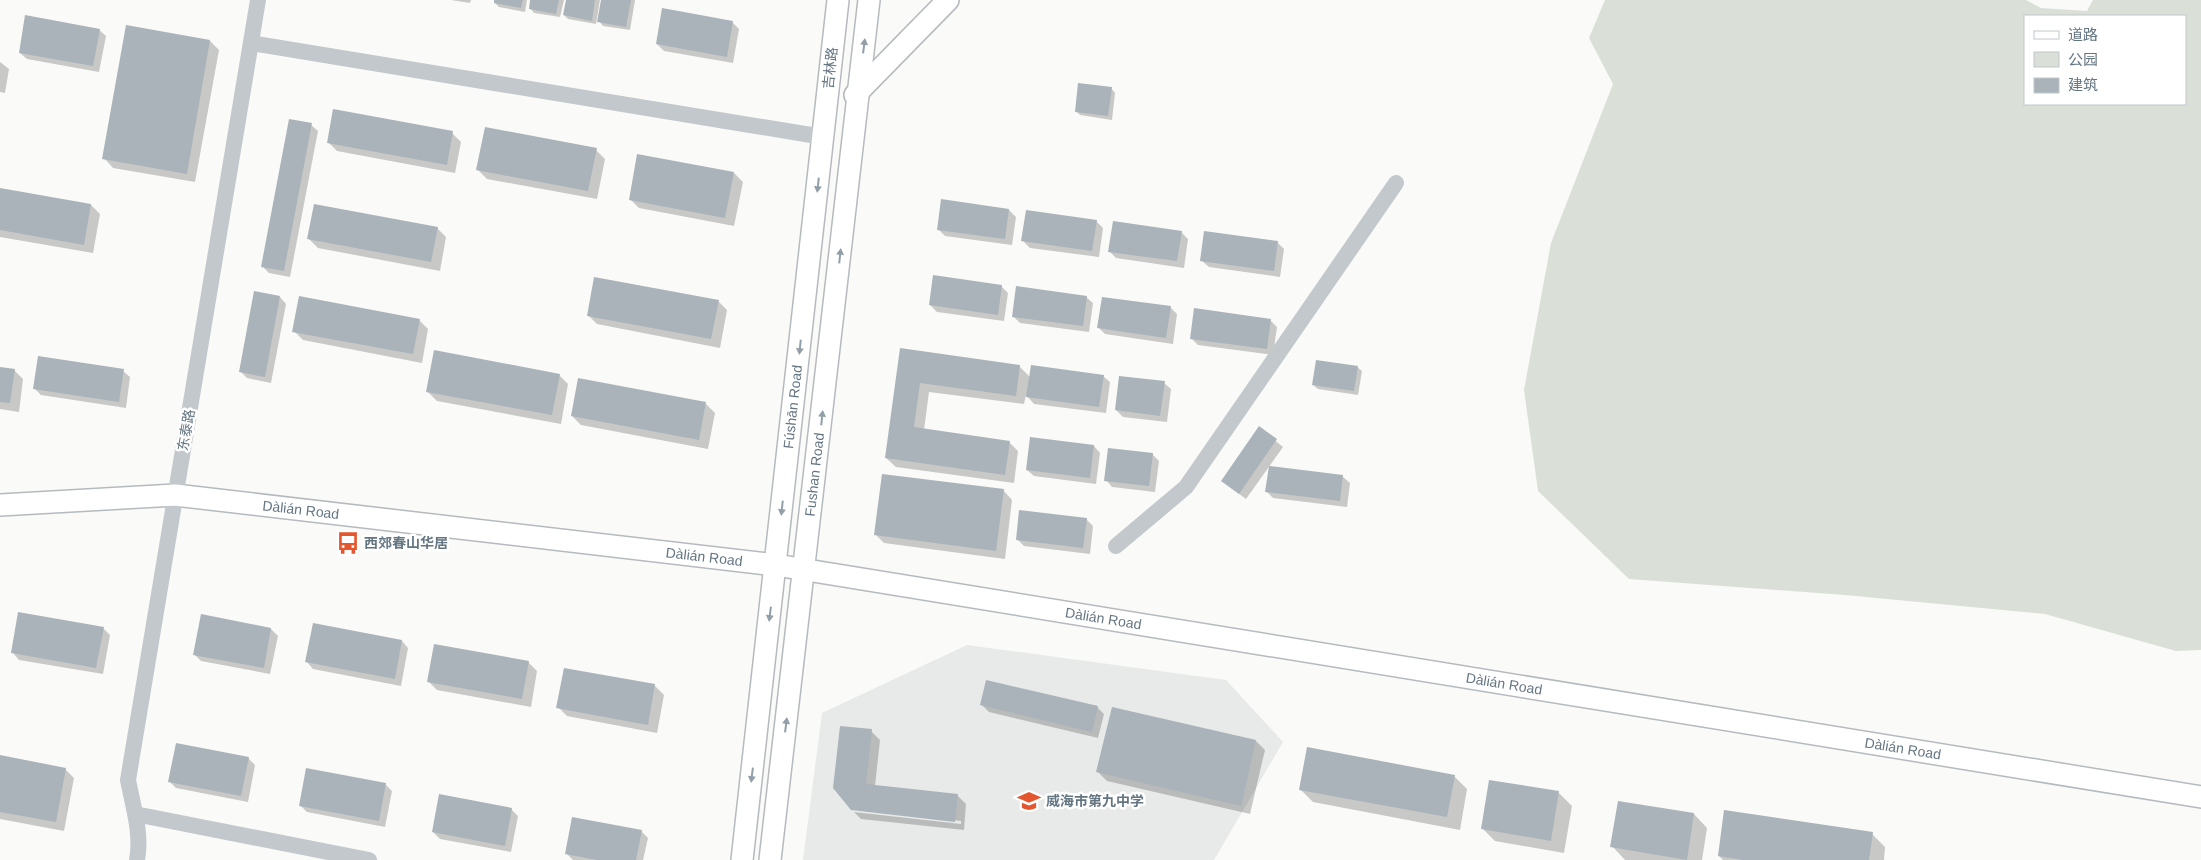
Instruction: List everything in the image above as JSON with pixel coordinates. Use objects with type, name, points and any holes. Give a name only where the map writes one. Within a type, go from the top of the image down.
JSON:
[{"type":"main road","name":"吉林路","points":[[823,137],[838,0]]},
{"type":"main road","points":[[858,91],[869,0]]},
{"type":"main road","points":[[823,137],[858,91],[948,0]]},
{"type":"main road","name":"Fushan Road","points":[[770,860],[858,91]]},
{"type":"main road","name":"Fúshān Road","points":[[742,860],[823,137]]},
{"type":"main road","name":"Dàlián Road","points":[[0,505],[175,495],[776,565],[2201,797]]},
{"type":"street","name":"东泰路","points":[[137,860],[139,850],[135,814],[128,780],[258,0]]},
{"type":"street","points":[[251,43],[823,137]]},
{"type":"street","points":[[1116,546],[1186,487],[1396,183]]},
{"type":"street","points":[[135,814],[369,860]]},
{"type":"shaded area","name":"威海市第九中学","points":[[967,645],[1226,680],[1283,742],[1214,860],[803,860],[822,713]]},
{"type":"green space","points":[[1605,0],[2026,0],[2041,8],[2087,11],[2093,0],[2201,0],[2201,650],[2176,651],[2045,614],[1845,595],[1629,579],[1538,491],[1524,390],[1551,243],[1613,84],[1589,38]]},
{"type":"building","points":[[494,0],[523,0],[521,8],[494,3]]},
{"type":"building","points":[[530,0],[559,0],[556,14],[529,9]]},
{"type":"building","points":[[566,0],[595,0],[592,21],[563,15]]},
{"type":"building","points":[[601,0],[631,0],[626,27],[597,22]]},
{"type":"building","points":[[662,8],[733,21],[727,57],[656,44]]},
{"type":"building","points":[[25,15],[100,29],[93,66],[19,53]]},
{"type":"building","points":[[126,25],[210,40],[187,174],[102,159]]},
{"type":"building","points":[[1078,83],[1112,87],[1108,116],[1075,112]]},
{"type":"building","points":[[333,109],[453,131],[447,165],[327,143]]},
{"type":"building","points":[[289,119],[312,123],[284,271],[261,267]]},
{"type":"building","points":[[485,127],[597,148],[588,191],[476,170]]},
{"type":"building","points":[[637,154],[734,172],[725,218],[629,200]]},
{"type":"building","points":[[0,188],[91,204],[84,245],[0,230]]},
{"type":"building","points":[[941,199],[1009,209],[1005,239],[937,230]]},
{"type":"building","points":[[314,204],[438,227],[431,262],[307,239]]},
{"type":"building","points":[[1026,210],[1097,220],[1092,251],[1021,241]]},
{"type":"building","points":[[1113,221],[1182,231],[1177,261],[1108,252]]},
{"type":"building","points":[[1204,231],[1278,241],[1274,271],[1200,261]]},
{"type":"building","points":[[933,275],[1002,285],[998,315],[929,305]]},
{"type":"building","points":[[594,277],[719,300],[711,339],[587,316]]},
{"type":"building","points":[[1016,286],[1087,296],[1083,326],[1012,317]]},
{"type":"building","points":[[254,291],[280,296],[265,377],[239,372]]},
{"type":"building","points":[[299,296],[420,319],[413,354],[292,332]]},
{"type":"building","points":[[1102,297],[1171,306],[1166,338],[1097,328]]},
{"type":"building","points":[[1194,308],[1271,319],[1267,349],[1190,339]]},
{"type":"building","points":[[900,348],[1020,365],[1016,396],[920,383],[914,427],[1010,441],[1005,475],[885,458]]},
{"type":"building","points":[[434,350],[560,374],[552,415],[426,392]]},
{"type":"building","points":[[38,356],[124,369],[119,402],[33,389]]},
{"type":"building","points":[[1316,360],[1358,366],[1354,391],[1312,385]]},
{"type":"building","points":[[1031,365],[1104,375],[1099,407],[1026,397]]},
{"type":"building","points":[[0,367],[15,369],[10,403],[0,402]]},
{"type":"building","points":[[1119,376],[1165,381],[1160,416],[1115,410]]},
{"type":"building","points":[[578,378],[706,402],[699,440],[571,416]]},
{"type":"building","points":[[1259,426],[1277,439],[1239,494],[1221,481]]},
{"type":"building","points":[[1030,437],[1094,445],[1090,478],[1026,470]]},
{"type":"building","points":[[1108,448],[1153,453],[1149,486],[1104,481]]},
{"type":"building","points":[[1269,466],[1343,475],[1340,501],[1265,492]]},
{"type":"building","points":[[882,474],[1004,489],[996,551],[874,535]]},
{"type":"building","points":[[1019,510],[1087,518],[1083,548],[1016,540]]},
{"type":"building","points":[[18,612],[104,627],[96,668],[11,653]]},
{"type":"building","points":[[201,614],[271,628],[264,668],[193,655]]},
{"type":"building","points":[[313,623],[402,640],[395,679],[305,662]]},
{"type":"building","points":[[434,644],[529,661],[522,699],[427,682]]},
{"type":"building","points":[[564,668],[655,684],[648,725],[556,708]]},
{"type":"building","points":[[986,680],[1098,706],[1092,732],[980,705]]},
{"type":"building","points":[[1112,707],[1256,740],[1241,806],[1096,772]]},
{"type":"building","points":[[840,726],[872,729],[866,784],[958,794],[955,822],[851,810],[833,788]]},
{"type":"building","points":[[176,743],[249,757],[241,796],[168,782]]},
{"type":"building","points":[[1307,747],[1455,775],[1447,817],[1299,790]]},
{"type":"building","points":[[0,755],[66,768],[56,822],[0,812]]},
{"type":"building","points":[[306,768],[386,783],[379,821],[299,806]]},
{"type":"building","points":[[1489,780],[1559,791],[1551,841],[1481,829]]},
{"type":"building","points":[[439,794],[512,808],[505,846],[432,832]]},
{"type":"building","points":[[1618,801],[1694,813],[1687,860],[1610,847]]},
{"type":"building","points":[[1724,810],[1873,832],[1869,860],[1743,860],[1718,856]]},
{"type":"building","points":[[572,817],[642,830],[636,860],[597,860],[565,854]]},
{"type":"place","name":"西郊春山华居","points":[[348,543]]},
{"type":"place","name":"威海市第九中学","points":[[1029,801]]}]
